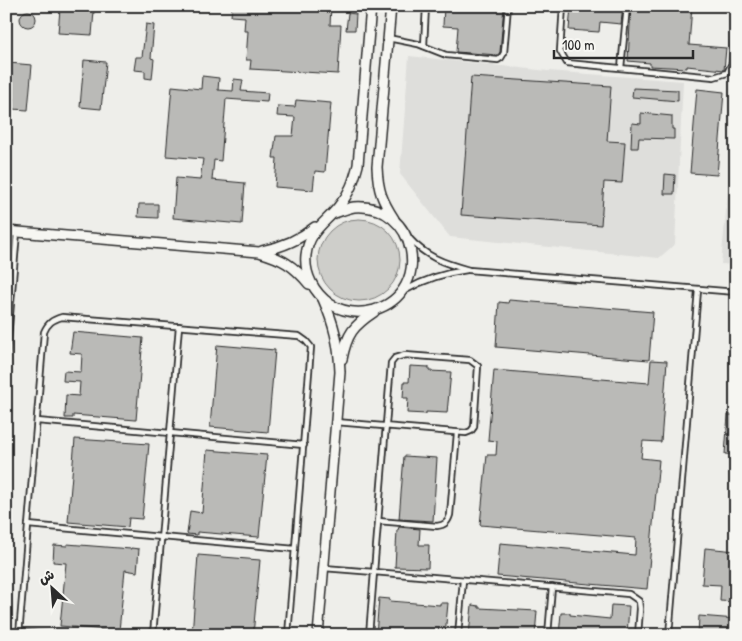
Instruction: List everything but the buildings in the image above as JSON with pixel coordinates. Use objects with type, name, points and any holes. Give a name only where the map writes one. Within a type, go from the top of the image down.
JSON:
[{"type":"street","points":[[259,252],[294,242],[332,214],[341,204],[352,186],[358,165],[371,6]]},
{"type":"street","points":[[340,372],[350,334],[360,321],[392,302],[400,293],[410,275],[412,255],[406,235],[394,220],[384,202],[378,185],[377,168],[390,6]]},
{"type":"street","points":[[332,214],[353,207],[375,209],[394,220]]},
{"type":"street","points":[[316,291],[308,274],[306,255],[311,236],[323,221]]},
{"type":"street","points":[[6,231],[259,252],[279,258],[303,277],[323,299],[336,308],[351,312],[367,312],[382,308]]},
{"type":"street","points":[[318,635],[340,372],[336,331],[323,299]]},
{"type":"lane","points":[[424,46],[426,6]]},
{"type":"lane","points":[[388,38],[424,46],[446,55],[498,60],[504,53],[508,6]]},
{"type":"lane","points":[[563,6],[560,51],[567,63],[714,77],[727,73],[732,63],[736,17]]},
{"type":"lane","points":[[621,68],[627,6]]},
{"type":"lane","points":[[6,362],[17,232]]},
{"type":"lane","points":[[406,235],[426,254],[447,264],[469,270],[736,292]]},
{"type":"lane","points":[[400,293],[423,280],[446,273],[469,270]]},
{"type":"lane","points":[[669,635],[698,290]]},
{"type":"lane","points":[[19,633],[44,332],[52,320],[62,317],[299,336],[311,347],[312,357],[288,635]]},
{"type":"lane","points":[[153,635],[179,326]]},
{"type":"lane","points":[[336,422],[386,426],[457,432],[466,433],[472,431],[474,427],[478,371],[475,363],[470,360],[405,354],[395,358],[391,363],[386,426],[378,521],[369,635]]},
{"type":"lane","points":[[37,421],[304,445]]},
{"type":"lane","points":[[378,521],[437,526],[448,522],[457,432]]},
{"type":"lane","points":[[28,525],[296,549]]},
{"type":"lane","points":[[324,568],[629,594],[639,601],[638,635]]},
{"type":"lane","points":[[458,635],[463,580]]},
{"type":"lane","points":[[548,635],[552,588]]},
{"type":"lane","points":[[6,631],[48,635]]},
{"type":"shaded area","points":[[409,56],[548,71],[683,81],[675,244],[659,258],[450,237],[400,174]]},
{"type":"shaded area","points":[[736,109],[736,265],[721,264]]},
{"type":"shaded area","points":[[359,219],[375,222],[388,231],[397,244],[400,260],[397,276],[388,289],[375,298],[359,301],[343,298],[330,289],[321,276],[318,260],[321,244],[330,231],[343,222]]}]
